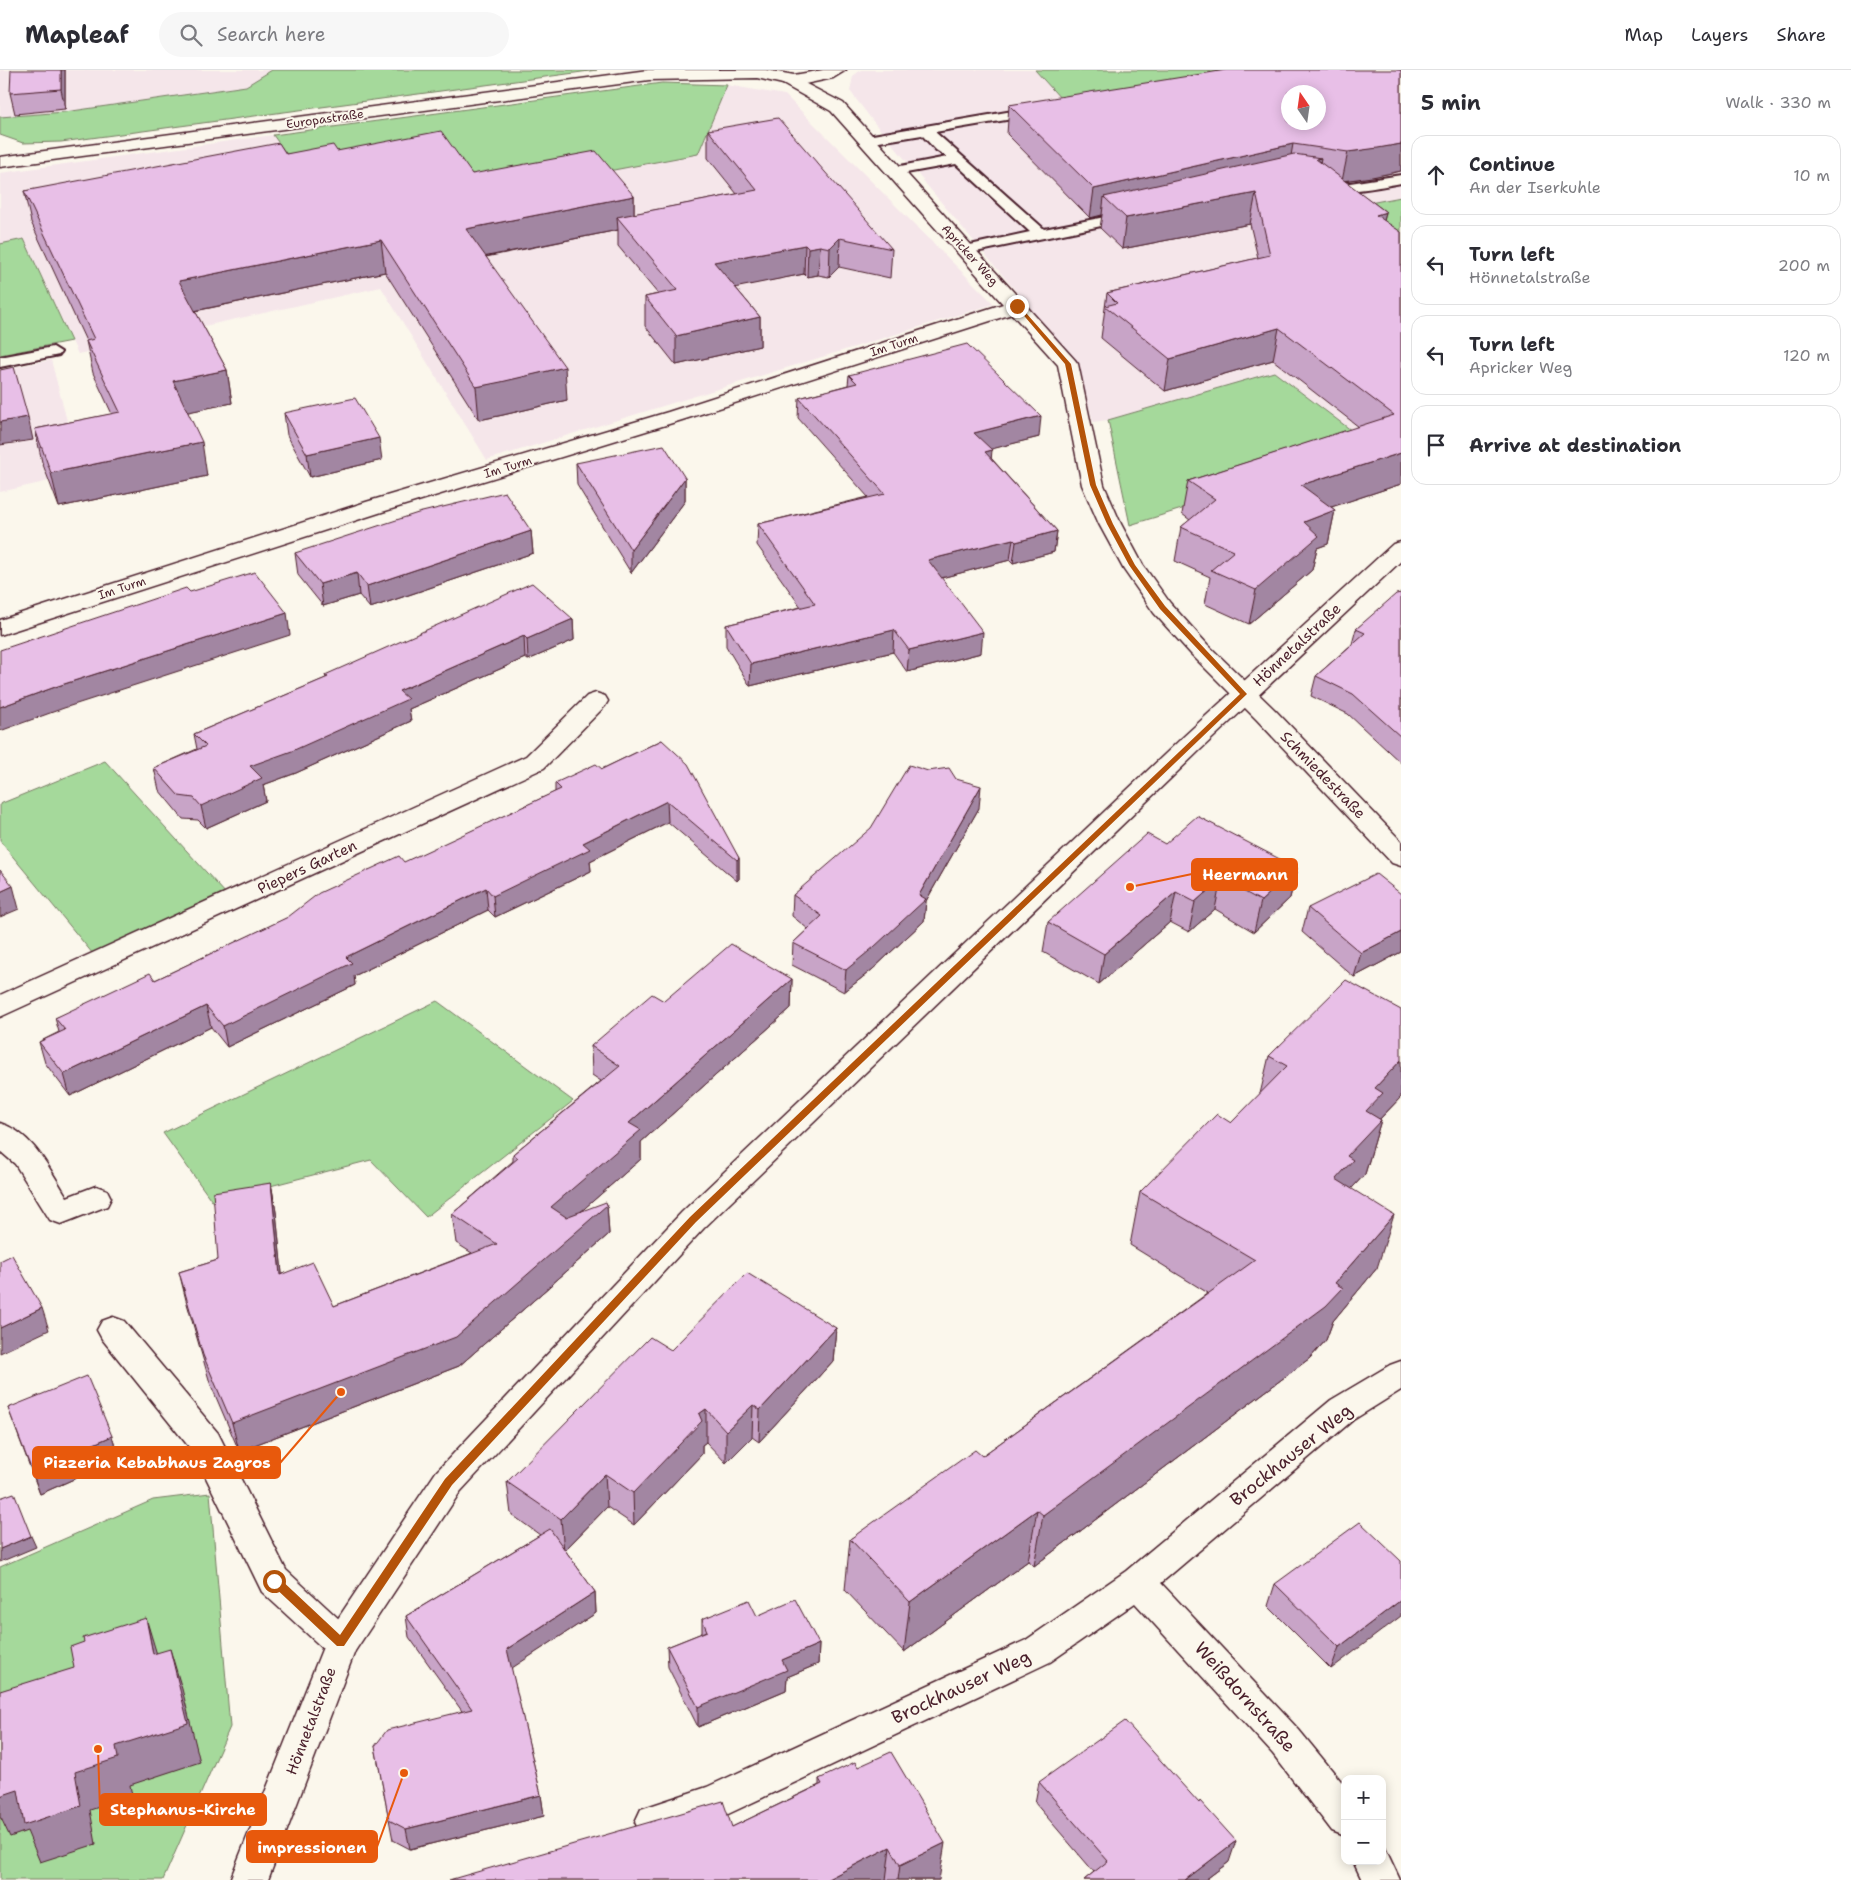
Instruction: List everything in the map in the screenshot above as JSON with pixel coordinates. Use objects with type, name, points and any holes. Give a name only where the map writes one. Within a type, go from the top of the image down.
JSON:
[{"type":"street","name":"Europastraße","points":[[0,162],[649,75],[670,70]]},
{"type":"street","name":"Europastraße","points":[[649,75],[754,72],[786,79],[808,79],[836,71]]},
{"type":"street","points":[[836,71],[833,81],[837,107]]},
{"type":"street","name":"Apricker Weg","points":[[786,79],[837,107],[1068,364],[1093,485],[1110,524],[1132,565],[1162,608],[1244,694]]},
{"type":"street","name":"Im Turm","points":[[0,628],[374,507],[675,416],[1017,306]]},
{"type":"street","name":"Hönnetalstraße","points":[[249,1880],[341,1643],[448,1482],[693,1220],[1244,694],[1401,549]]},
{"type":"street","name":"Schmiedestraße","points":[[1244,694],[1401,857]]},
{"type":"street","name":"Piepers Garten","points":[[0,1007],[535,762],[596,701]]},
{"type":"street","points":[[0,1134],[26,1156],[61,1212],[96,1198]]},
{"type":"street","points":[[113,1330],[206,1443],[274,1581],[341,1643]]},
{"type":"street","name":"Brockhauser Weg","points":[[625,1832],[713,1802],[1038,1651],[1138,1582],[1342,1410],[1401,1374]]},
{"type":"street","name":"Weißdornstraße","points":[[1138,1582],[1286,1742],[1341,1812]]},
{"type":"street","points":[[1374,1865],[1381,1880]]},
{"type":"lane","points":[[867,140],[1051,108]]},
{"type":"lane","points":[[925,130],[941,147],[959,159],[1042,235]]},
{"type":"lane","points":[[895,171],[959,159]]},
{"type":"lane","points":[[1309,181],[1342,187],[1401,179]]},
{"type":"lane","points":[[966,250],[1145,212]]},
{"type":"lane","points":[[0,362],[53,352]]},
{"type":"shaded area","points":[[0,70],[272,70],[246,86],[65,112],[0,117]]},
{"type":"shaded area","points":[[861,70],[1035,70],[1061,99],[1401,70],[1401,197],[1354,206],[1376,449],[1274,372],[1108,420],[1093,422],[1078,365],[872,120],[850,91],[853,76]]},
{"type":"shaded area","points":[[727,85],[785,95],[994,304],[487,460],[381,287],[78,354],[24,239],[0,244],[0,173],[273,135],[301,174],[698,154]]},
{"type":"shaded area","points":[[51,360],[81,474],[0,492],[0,370]]},
{"type":"green space","points":[[272,70],[597,70],[61,142],[23,143],[0,135],[0,117],[65,112],[246,86]]},
{"type":"green space","points":[[1035,70],[1241,70],[1061,99]]},
{"type":"green space","points":[[662,83],[727,85],[698,154],[482,195],[301,174],[273,135]]},
{"type":"green space","points":[[1401,197],[1401,246],[1354,206]]},
{"type":"green space","points":[[24,239],[71,341],[0,355],[0,244]]},
{"type":"green space","points":[[1274,372],[1376,449],[1130,525],[1108,420]]},
{"type":"green space","points":[[105,761],[227,895],[93,954],[0,841],[0,804]]},
{"type":"green space","points":[[437,1001],[573,1101],[426,1217],[371,1160],[212,1201],[163,1133]]},
{"type":"green space","points":[[210,1493],[230,1727],[163,1880],[0,1880],[0,1567],[153,1500]]},
{"type":"building","points":[[11,70],[61,70],[61,89],[10,93]]},
{"type":"building","points":[[1226,70],[1401,70],[1401,144],[1348,152],[1293,144],[1094,189],[1009,105]]},
{"type":"building","points":[[778,118],[892,249],[840,238],[830,248],[820,246],[808,248],[805,245],[714,262],[760,317],[676,336],[645,297],[678,290],[617,217],[757,190],[708,130]]},
{"type":"building","points":[[441,131],[472,174],[596,151],[634,196],[466,229],[565,367],[476,387],[381,240],[179,281],[227,370],[173,381],[202,442],[51,473],[35,429],[120,412],[86,341],[94,339],[24,191],[279,143],[286,154],[333,145],[337,151]]},
{"type":"building","points":[[1294,154],[1321,158],[1316,159],[1386,212],[1376,215],[1401,232],[1401,453],[1301,485],[1335,510],[1304,522],[1319,536],[1256,590],[1211,570],[1234,551],[1181,527],[1215,499],[1188,481],[1394,415],[1279,328],[1170,359],[1105,306],[1117,303],[1107,293],[1270,255],[1256,193],[1126,218],[1104,197]]},
{"type":"building","points":[[967,344],[1041,416],[974,433],[992,450],[985,452],[1057,531],[1016,542],[1013,539],[928,560],[983,632],[909,650],[894,630],[751,664],[726,625],[815,604],[758,524],[885,494],[799,398],[857,383],[849,375]]},
{"type":"building","points":[[14,367],[28,417],[0,422],[0,370]]},
{"type":"building","points":[[355,398],[379,438],[307,454],[284,413]]},
{"type":"building","points":[[664,445],[685,478],[631,550],[576,463]]},
{"type":"building","points":[[505,492],[531,531],[367,586],[357,573],[320,584],[295,553],[418,513]]},
{"type":"building","points":[[255,572],[287,613],[58,686],[0,707],[0,650],[186,588],[190,592]]},
{"type":"building","points":[[532,583],[573,619],[527,639],[524,636],[399,691],[408,699],[292,751],[250,766],[262,778],[201,806],[194,798],[179,796],[154,768],[206,746],[194,734],[328,677],[325,675]]},
{"type":"building","points":[[1401,593],[1401,737],[1353,694],[1316,676],[1365,633],[1356,629],[1396,594]]},
{"type":"building","points":[[662,740],[688,764],[739,858],[737,860],[667,801],[583,843],[590,849],[493,896],[486,888],[346,957],[352,963],[223,1026],[206,1006],[64,1074],[39,1042],[65,1030],[55,1018],[150,973],[155,980],[288,917],[319,893],[399,856],[404,862],[561,789],[555,783],[596,764],[602,769]]},
{"type":"building","points":[[909,765],[928,771],[949,768],[956,779],[981,786],[919,895],[926,899],[846,970],[793,943],[822,916],[793,895],[871,828]]},
{"type":"building","points":[[1197,816],[1297,868],[1261,901],[1221,879],[1195,902],[1176,892],[1104,954],[1048,922],[1147,834],[1165,844]]},
{"type":"building","points":[[0,870],[13,886],[0,892]]},
{"type":"building","points":[[1376,874],[1401,894],[1401,932],[1361,953],[1308,908]]},
{"type":"building","points":[[731,944],[792,979],[629,1123],[641,1130],[551,1207],[566,1217],[606,1202],[607,1205],[456,1337],[232,1423],[203,1355],[179,1272],[218,1260],[213,1192],[271,1183],[280,1275],[313,1262],[334,1306],[497,1244],[452,1214],[518,1158],[513,1154],[620,1066],[591,1046],[652,994],[664,1001]]},
{"type":"building","points":[[1346,980],[1401,1010],[1401,1060],[1375,1088],[1383,1093],[1366,1111],[1381,1120],[1347,1156],[1353,1160],[1336,1179],[1394,1215],[1335,1283],[1343,1288],[1326,1306],[1043,1515],[1037,1510],[910,1602],[850,1539],[975,1450],[982,1456],[1255,1260],[1140,1192],[1217,1114],[1231,1123],[1287,1066],[1269,1056]]},
{"type":"building","points":[[12,1255],[42,1308],[0,1328],[0,1261]]},
{"type":"building","points":[[747,1273],[836,1328],[760,1410],[753,1405],[726,1431],[706,1409],[699,1414],[702,1421],[633,1493],[605,1474],[561,1519],[507,1482],[650,1337],[671,1350]]},
{"type":"building","points":[[87,1376],[112,1436],[32,1471],[8,1408]]},
{"type":"building","points":[[14,1493],[31,1536],[0,1549],[0,1498]]},
{"type":"building","points":[[1360,1522],[1401,1561],[1401,1600],[1339,1647],[1275,1584]]},
{"type":"building","points":[[550,1529],[595,1592],[507,1649],[541,1795],[406,1829],[389,1820],[375,1746],[387,1730],[472,1709],[406,1616]]},
{"type":"building","points":[[795,1599],[819,1644],[782,1660],[787,1670],[698,1707],[667,1647],[707,1631],[702,1619],[749,1600],[757,1616]]},
{"type":"building","points":[[146,1618],[153,1654],[170,1649],[188,1723],[116,1746],[118,1758],[75,1772],[81,1806],[24,1825],[18,1790],[0,1796],[0,1691],[74,1668],[70,1647],[84,1642],[83,1638]]},
{"type":"building","points":[[1125,1721],[1236,1841],[1185,1880],[1084,1880],[1108,1861],[1039,1782]]},
{"type":"building","points":[[891,1752],[945,1843],[900,1865],[890,1847],[826,1880],[449,1880],[723,1801],[732,1827],[822,1784],[819,1779],[855,1762],[858,1767]]},
{"type":"place","name":"Heermann","points":[[1130,887]]},
{"type":"place","name":"Pizzeria Kebabhaus Zagros","points":[[341,1392]]},
{"type":"place","name":"Stephanus-Kirche","points":[[98,1749]]},
{"type":"place","name":"impressionen","points":[[404,1773]]},
{"type":"route","points":[[274,1581],[341,1643],[448,1482],[693,1220],[1244,694],[1199,649],[1162,608],[1132,565],[1110,524],[1093,485],[1068,364],[1017,306]]}]
